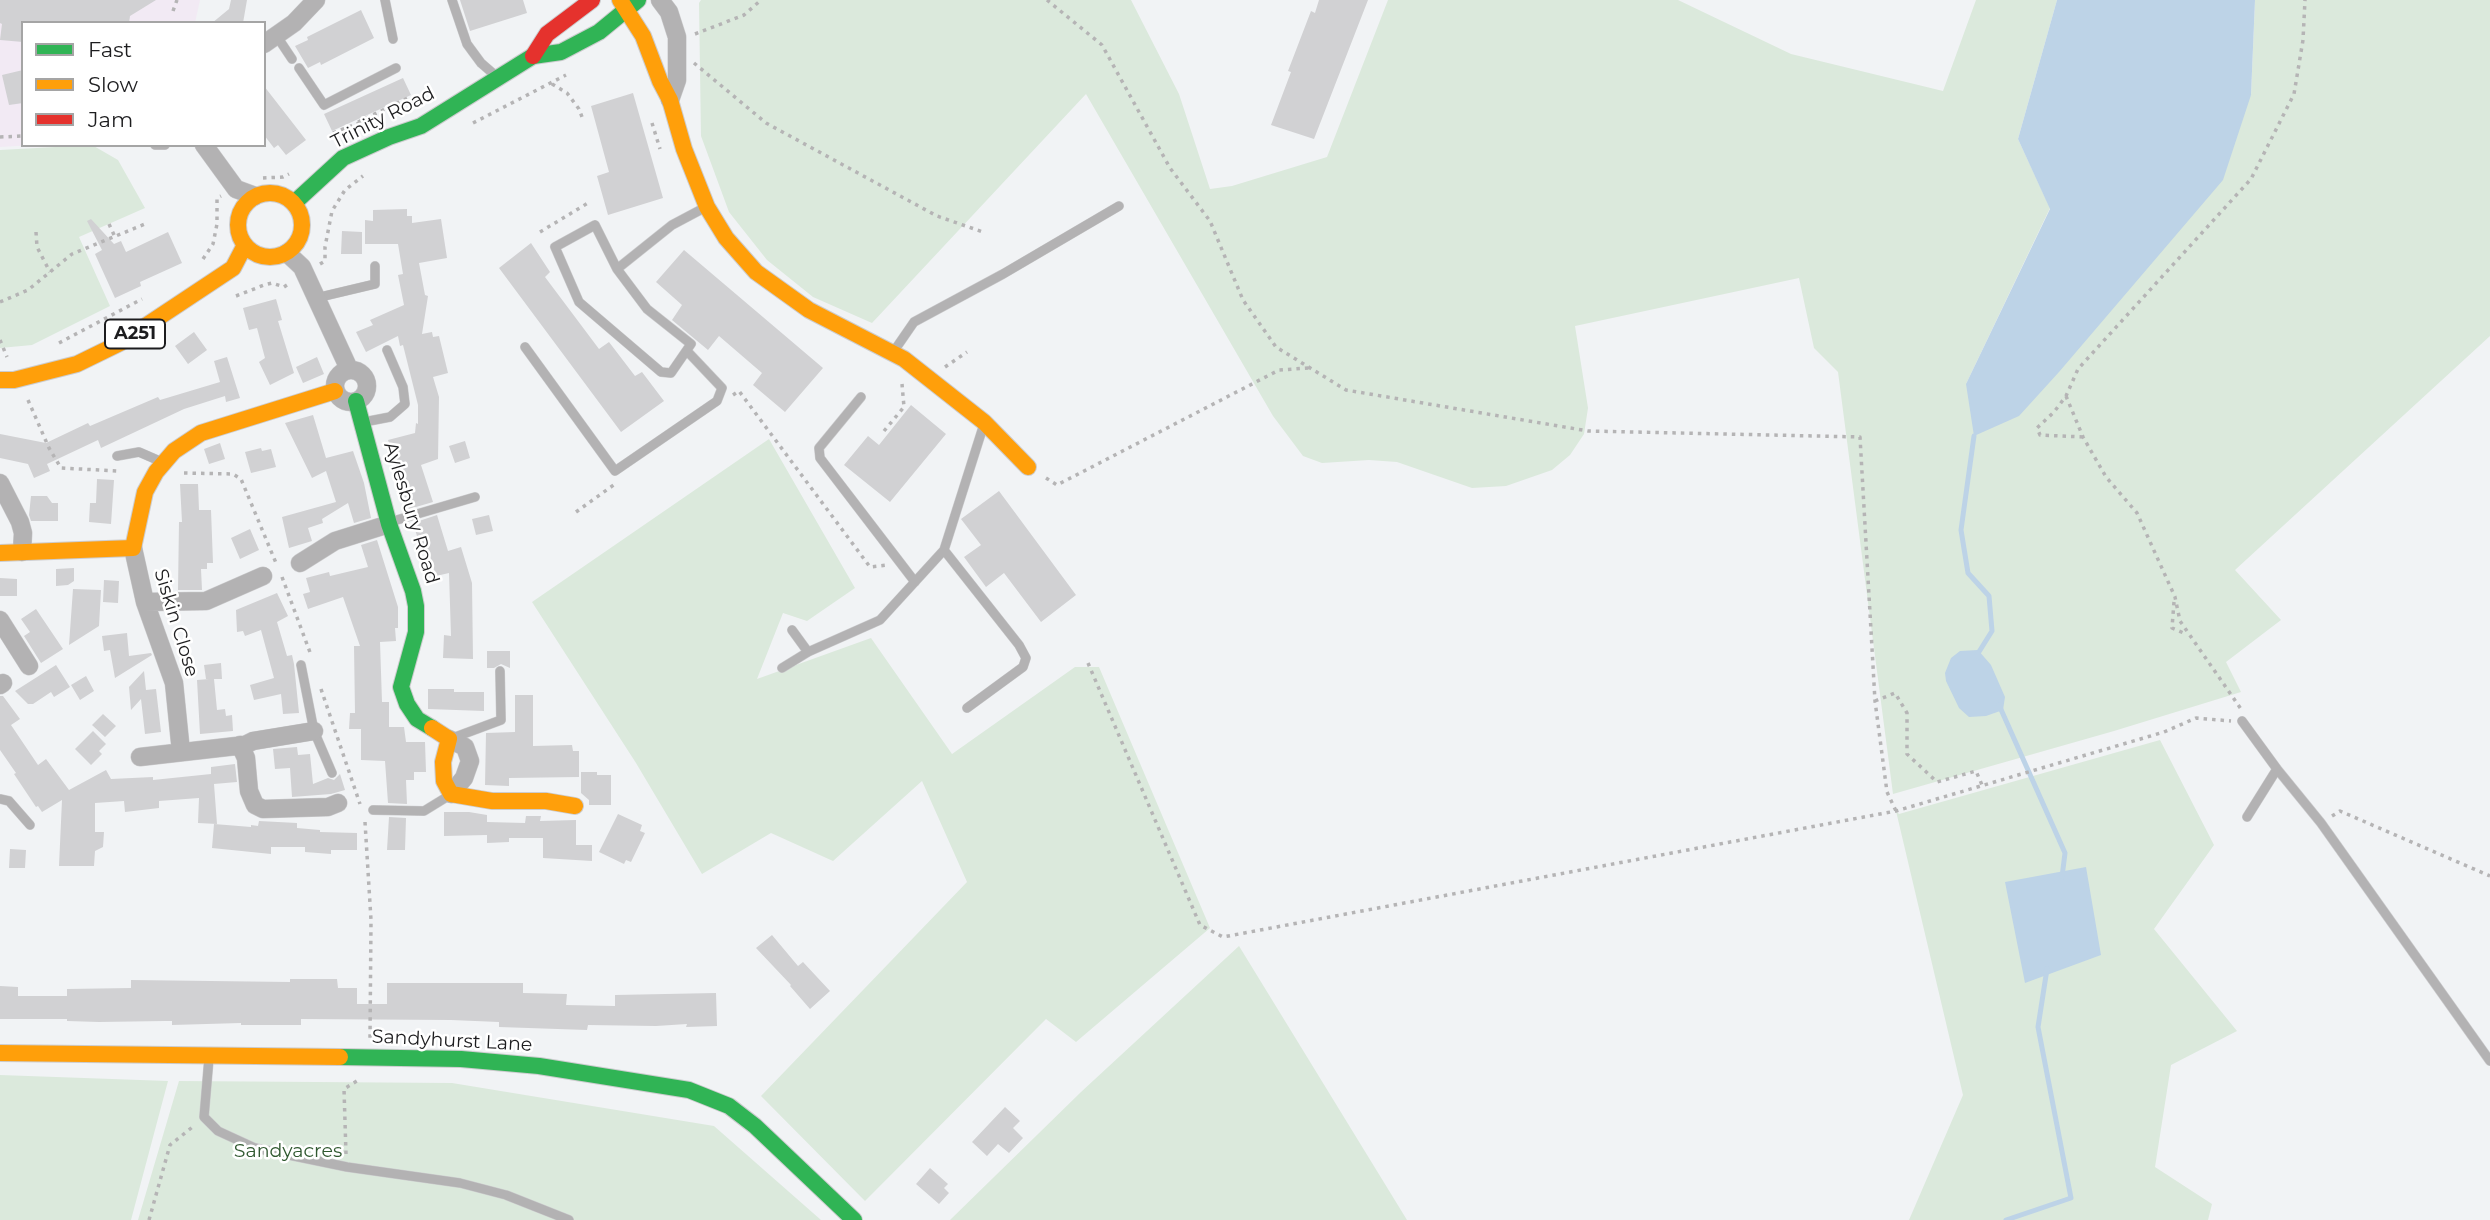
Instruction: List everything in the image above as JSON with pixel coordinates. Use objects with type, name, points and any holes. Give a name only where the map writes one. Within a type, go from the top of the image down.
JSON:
[{"type":"street","points":[[270,39],[294,23],[316,0]]},
{"type":"street","name":"Trinity Road","points":[[533,56],[547,34],[592,0]]},
{"type":"street","points":[[660,0],[669,12],[677,37],[677,80],[670,100]]},
{"type":"street","points":[[628,3],[670,100],[684,149],[707,207],[726,238],[756,272],[809,310],[893,352],[909,363],[984,422],[1028,467]]},
{"type":"street","name":"Trinity Road","points":[[294,204],[343,158],[421,126],[533,56],[561,52],[599,32],[628,3]]},
{"type":"street","points":[[205,147],[236,189],[256,196],[276,193],[294,204],[300,212],[302,230],[300,239],[287,253],[269,258],[251,252],[244,245],[238,228],[238,218],[242,209],[256,196]]},
{"type":"street","name":"A251","points":[[0,380],[14,380],[77,364],[120,343],[233,268],[244,245]]},
{"type":"street","name":"Aylesbury Road","points":[[287,253],[304,272],[349,369],[359,372],[367,384],[364,395],[356,401],[389,523],[416,606],[416,632],[401,687],[407,704],[417,719],[465,747],[470,761],[464,779],[451,794]]},
{"type":"street","points":[[349,369],[337,377],[335,391],[341,399],[356,401]]},
{"type":"street","points":[[0,553],[133,548],[145,492],[160,467],[174,451],[201,433],[335,391]]},
{"type":"street","points":[[0,483],[20,522],[23,533],[22,552]]},
{"type":"street","points":[[300,563],[335,541],[389,523]]},
{"type":"street","name":"Siskin Close","points":[[133,548],[145,602],[174,683],[181,752]]},
{"type":"street","points":[[145,602],[206,601],[263,576]]},
{"type":"street","points":[[0,620],[29,666]]},
{"type":"street","points":[[140,757],[240,745],[314,731]]},
{"type":"street","points":[[449,740],[443,762],[444,780],[451,794],[492,801],[546,801],[575,806]]},
{"type":"street","points":[[240,745],[246,758],[251,806],[263,809],[327,807],[338,803]]},
{"type":"street","name":"Sandyhurst Lane","points":[[0,1054],[461,1059],[505,1062],[663,1085],[706,1096],[729,1106],[755,1126],[854,1220]]},
{"type":"lane","points":[[385,0],[393,39]]},
{"type":"lane","points":[[452,0],[467,44],[481,63],[498,77]]},
{"type":"lane","points":[[270,39],[292,59]]},
{"type":"lane","points":[[299,68],[324,105],[396,68]]},
{"type":"lane","points":[[893,352],[914,322],[1119,206]]},
{"type":"lane","points":[[617,269],[672,225],[707,207]]},
{"type":"lane","points":[[595,225],[617,269],[647,309],[691,344],[671,373],[661,372],[579,302],[555,247],[595,225]]},
{"type":"lane","points":[[316,298],[375,284],[375,266]]},
{"type":"lane","points":[[525,347],[615,471],[717,401],[722,388],[687,351]]},
{"type":"lane","points":[[362,422],[390,417],[405,404],[403,387],[387,350]]},
{"type":"lane","points":[[861,397],[819,448],[820,458],[915,582]]},
{"type":"lane","points":[[782,668],[808,652],[880,620],[944,550],[984,422]]},
{"type":"lane","points":[[117,456],[139,452],[160,467]]},
{"type":"lane","points":[[389,523],[475,497]]},
{"type":"lane","points":[[944,550],[1019,645],[1026,658],[1023,667],[967,708]]},
{"type":"lane","points":[[792,630],[808,652]]},
{"type":"lane","points":[[301,665],[314,731],[332,773]]},
{"type":"lane","points":[[449,740],[501,720],[500,671]]},
{"type":"lane","points":[[2242,721],[2321,823],[2490,1061]]},
{"type":"lane","points":[[2247,817],[2277,769]]},
{"type":"lane","points":[[373,810],[424,811],[451,794]]},
{"type":"lane","points":[[0,799],[9,801],[30,825]]},
{"type":"lane","points":[[210,1056],[204,1117],[218,1130],[255,1148],[346,1167],[460,1183],[506,1195],[569,1220]]},
{"type":"path","points":[[173,11],[177,0]]},
{"type":"path","points":[[691,36],[744,15],[761,0]]},
{"type":"path","points":[[1047,0],[1102,45],[1170,168],[1210,221],[1243,300],[1276,347],[1346,390],[1588,431],[1860,437],[1875,701],[1886,792],[1896,811]]},
{"type":"path","points":[[2083,437],[2040,435],[2037,428],[2066,396],[2078,369],[2251,179],[2294,94],[2303,40],[2305,0]]},
{"type":"path","points":[[693,63],[766,123],[937,216],[983,232]]},
{"type":"path","points":[[464,128],[575,70]]},
{"type":"path","points":[[552,84],[567,93],[582,117]]},
{"type":"path","points":[[358,122],[408,98]]},
{"type":"path","points":[[0,137],[21,136]]},
{"type":"path","points":[[304,272],[325,261],[332,211],[345,190],[364,175]]},
{"type":"path","points":[[540,232],[588,203]]},
{"type":"path","points":[[109,224],[115,237]]},
{"type":"path","points":[[0,302],[27,290],[72,254],[145,224]]},
{"type":"path","points":[[36,232],[37,247],[50,272]]},
{"type":"path","points":[[202,261],[209,251]]},
{"type":"path","points":[[57,344],[151,293]]},
{"type":"path","points":[[0,341],[7,357]]},
{"type":"path","points":[[884,431],[904,407],[902,380],[909,363]]},
{"type":"path","points":[[1028,467],[1057,485],[1279,370],[1311,368]]},
{"type":"path","points":[[1088,663],[1200,925],[1223,937],[1896,811],[2164,732],[2196,718],[2242,721],[2245,714],[2180,621],[2175,597],[2137,513],[2106,477],[2083,437],[2066,396]]},
{"type":"path","points":[[28,400],[61,468],[122,471]]},
{"type":"path","points":[[763,426],[870,567],[891,565],[897,559]]},
{"type":"path","points":[[160,467],[168,476],[189,472],[233,474],[241,479],[289,594],[314,664]]},
{"type":"path","points":[[2175,597],[2172,628],[2188,634]]},
{"type":"path","points":[[318,677],[367,829],[371,920],[370,1058],[368,1073],[344,1089],[346,1167]]},
{"type":"path","points":[[1875,701],[1895,692],[1908,713],[1907,754],[1937,782],[1976,771],[1982,785]]},
{"type":"path","points":[[2321,823],[2340,811],[2490,876]]},
{"type":"path","points":[[149,1220],[170,1145],[204,1117]]},
{"type":"shaded area","points":[[0,0],[200,0],[195,21],[21,21],[21,146],[0,147]]},
{"type":"green space","points":[[701,0],[1131,0],[1179,94],[1210,189],[1232,186],[1327,157],[1388,0],[1678,0],[1791,54],[1943,91],[1976,0],[2057,0],[2018,139],[2050,208],[1966,384],[2251,95],[2255,0],[2490,0],[2490,336],[2235,570],[2281,620],[2226,662],[2241,692],[1893,794],[1838,372],[1814,348],[1799,278],[1575,326],[1588,408],[1584,434],[1570,455],[1552,470],[1506,486],[1472,488],[1397,462],[1369,460],[1322,463],[1303,456],[1273,416],[1086,94],[872,323],[813,297],[767,260],[729,212],[701,136]]},
{"type":"green space","points":[[95,147],[118,160],[145,208],[79,237],[110,306],[32,345],[0,348],[0,150]]},
{"type":"green space","points":[[769,439],[855,588],[807,621],[783,613],[757,679],[871,638],[952,754],[1075,667],[1099,667],[1210,928],[1076,1042],[1046,1019],[865,1201],[761,1096],[967,882],[922,781],[833,861],[771,833],[702,874],[636,763],[532,602]]},
{"type":"green space","points":[[2160,740],[2214,845],[2154,929],[2237,1031],[2171,1065],[2155,1167],[2212,1204],[2208,1220],[1909,1220],[1963,1095],[1896,811],[1899,814]]},
{"type":"green space","points":[[1239,946],[1407,1220],[950,1220],[1081,1092]]},
{"type":"green space","points":[[0,1075],[168,1081],[131,1220],[0,1220]]},
{"type":"green space","name":"Sandyacres","points":[[179,1081],[452,1083],[714,1126],[821,1220],[138,1220]]},
{"type":"water","points":[[2057,0],[2255,0],[2251,95],[2223,180],[2019,416],[1974,436],[1966,384],[2050,209],[2018,139]]},
{"type":"water","points":[[1978,650],[1991,665],[2005,697],[2003,710],[1986,716],[1969,717],[1959,708],[1945,673],[1951,658],[1960,651]]},
{"type":"water","points":[[2086,867],[2101,955],[2025,983],[2005,882]]},
{"type":"building","points":[[0,0],[156,0],[130,16],[129,21],[21,21],[21,42],[0,40]]},
{"type":"building","points":[[231,0],[247,0],[243,21],[214,21],[229,9]]},
{"type":"building","points":[[460,0],[523,0],[527,13],[470,31]]},
{"type":"building","points":[[1319,0],[1368,0],[1314,139],[1271,125],[1311,11],[1315,13]]},
{"type":"building","points":[[361,10],[374,38],[321,65],[320,62],[308,68],[295,46],[308,40],[307,37]]},
{"type":"building","points":[[21,70],[21,103],[9,105],[2,75]]},
{"type":"building","points":[[403,78],[411,95],[332,131],[324,114]]},
{"type":"building","points":[[266,89],[306,140],[286,155],[278,145],[274,148],[266,138]]},
{"type":"building","points":[[633,93],[663,198],[608,215],[597,176],[609,172],[591,106]]},
{"type":"building","points":[[407,209],[407,216],[412,216],[412,223],[441,219],[447,258],[419,263],[425,295],[428,296],[422,334],[432,332],[433,337],[439,336],[448,373],[433,377],[439,397],[438,459],[421,465],[433,502],[409,509],[404,495],[407,494],[388,440],[415,433],[416,423],[418,424],[418,405],[403,345],[400,346],[398,336],[366,352],[356,332],[373,325],[370,320],[404,305],[398,275],[403,274],[398,244],[365,244],[365,220],[373,221],[373,210]]},
{"type":"building","points":[[91,219],[114,244],[121,241],[126,252],[168,232],[182,263],[140,282],[141,286],[115,298],[95,254],[102,250],[87,221]]},
{"type":"building","points":[[342,231],[362,232],[362,254],[341,254]]},
{"type":"building","points":[[531,243],[550,272],[545,277],[599,349],[609,342],[635,376],[642,372],[664,401],[621,432],[499,268]]},
{"type":"building","points":[[684,250],[823,368],[785,412],[753,385],[762,373],[719,336],[708,350],[672,320],[682,305],[656,282]]},
{"type":"building","points":[[276,299],[282,320],[278,321],[294,373],[270,385],[259,362],[265,358],[257,328],[249,330],[243,308]]},
{"type":"building","points":[[194,332],[207,350],[188,364],[175,346]]},
{"type":"building","points":[[227,357],[240,398],[226,402],[225,396],[184,409],[101,448],[98,440],[47,464],[50,471],[34,478],[28,464],[0,458],[0,434],[46,443],[88,423],[90,426],[158,397],[160,400],[220,382],[214,361]]},
{"type":"building","points":[[317,357],[324,374],[303,383],[296,367]]},
{"type":"building","points":[[911,405],[946,434],[890,502],[844,465],[868,436],[879,445]]},
{"type":"building","points":[[313,415],[326,458],[353,451],[364,483],[371,518],[354,523],[348,503],[322,519],[323,523],[308,528],[312,541],[289,548],[282,517],[336,502],[326,471],[312,478],[285,423]]},
{"type":"building","points":[[465,441],[470,458],[455,463],[449,446]]},
{"type":"building","points":[[220,443],[225,459],[209,464],[204,449]]},
{"type":"building","points":[[261,448],[262,451],[271,449],[276,467],[251,473],[245,452]]},
{"type":"building","points":[[97,479],[114,480],[111,524],[89,522],[90,503],[96,503]]},
{"type":"building","points":[[180,484],[198,484],[199,510],[211,510],[213,563],[207,563],[207,569],[201,569],[202,590],[178,590],[179,522],[182,522]]},
{"type":"building","points":[[999,491],[1076,595],[1041,622],[1004,573],[986,587],[964,557],[981,545],[961,519]]},
{"type":"building","points":[[31,496],[47,496],[52,503],[58,503],[58,521],[31,521]]},
{"type":"building","points":[[437,515],[448,551],[461,547],[472,583],[473,659],[443,658],[444,635],[451,636],[449,573],[436,576],[430,556],[426,557],[420,535],[417,536],[413,523]]},
{"type":"building","points":[[489,515],[493,531],[476,535],[472,519]]},
{"type":"building","points":[[250,529],[259,550],[240,559],[231,538]]},
{"type":"building","points":[[377,540],[398,607],[396,641],[380,642],[382,702],[389,702],[389,727],[404,727],[406,742],[425,742],[426,772],[414,772],[414,780],[406,780],[407,804],[388,803],[385,761],[361,760],[361,729],[349,729],[350,713],[355,713],[354,646],[360,646],[343,597],[308,609],[303,594],[310,592],[306,578],[329,572],[330,576],[368,567],[361,545]]},
{"type":"building","points":[[74,568],[74,581],[68,585],[56,586],[56,569]]},
{"type":"building","points":[[0,578],[17,579],[17,596],[0,596]]},
{"type":"building","points":[[104,580],[119,581],[118,603],[103,602]]},
{"type":"building","points":[[73,589],[101,590],[99,626],[69,645]]},
{"type":"building","points":[[277,593],[288,616],[277,622],[287,656],[292,655],[299,713],[283,714],[281,694],[254,700],[250,685],[274,678],[261,630],[245,636],[243,631],[237,632],[236,610]]},
{"type":"building","points":[[36,609],[63,649],[41,663],[24,636],[30,632],[21,619]]},
{"type":"building","points":[[127,633],[129,656],[152,655],[115,678],[110,650],[104,651],[102,636]]},
{"type":"building","points":[[487,651],[510,651],[510,668],[501,664],[487,668]]},
{"type":"building","points":[[221,663],[222,679],[214,679],[217,710],[225,709],[226,716],[232,715],[233,731],[200,734],[197,680],[209,679],[206,679],[204,665]]},
{"type":"building","points":[[56,665],[70,687],[54,697],[51,692],[33,704],[28,704],[15,691]]},
{"type":"building","points":[[144,671],[146,690],[156,689],[161,732],[145,734],[141,699],[131,710],[129,687]]},
{"type":"building","points":[[86,676],[94,691],[80,700],[71,685]]},
{"type":"building","points":[[428,689],[484,692],[484,711],[428,709]]},
{"type":"building","points":[[515,695],[533,695],[533,746],[572,745],[573,751],[579,751],[579,777],[509,778],[509,786],[485,785],[486,733],[515,732]]},
{"type":"building","points":[[0,696],[3,696],[20,719],[11,725],[38,765],[46,759],[69,790],[106,770],[111,779],[153,777],[153,780],[211,774],[211,767],[235,764],[237,782],[214,784],[217,824],[198,823],[199,798],[159,801],[159,808],[125,812],[124,801],[95,803],[95,832],[104,832],[103,847],[95,851],[94,866],[59,866],[62,800],[42,812],[14,774],[16,773],[0,750]]},
{"type":"building","points":[[103,714],[116,726],[105,737],[92,725]]},
{"type":"building","points":[[93,731],[106,744],[99,751],[102,754],[91,765],[75,749]]},
{"type":"building","points":[[297,747],[298,755],[310,754],[313,784],[328,778],[334,780],[340,774],[345,790],[331,794],[292,797],[290,768],[275,769],[273,749]]},
{"type":"building","points":[[581,772],[611,775],[611,805],[589,805],[589,800],[581,793]]},
{"type":"building","points":[[444,812],[487,815],[487,822],[525,823],[526,816],[541,816],[540,821],[576,820],[576,845],[592,845],[592,861],[543,858],[543,838],[509,838],[509,842],[487,843],[487,835],[444,836]]},
{"type":"building","points":[[618,814],[642,825],[640,831],[645,833],[631,862],[626,860],[624,864],[599,852]]},
{"type":"building","points":[[389,817],[406,818],[405,850],[387,850]]},
{"type":"building","points":[[259,821],[297,823],[297,828],[320,832],[357,833],[357,850],[331,850],[331,854],[305,852],[305,847],[271,847],[271,854],[212,848],[214,824],[251,827],[258,826]]},
{"type":"building","points":[[10,849],[26,850],[25,868],[9,868]]},
{"type":"building","points":[[772,935],[798,966],[803,962],[830,991],[810,1009],[756,948]]},
{"type":"building","points":[[290,979],[337,979],[338,988],[357,988],[357,1004],[387,1004],[387,983],[523,983],[523,993],[567,994],[566,1005],[615,1006],[615,995],[716,993],[717,1026],[588,1025],[587,1030],[499,1027],[499,1022],[451,1020],[301,1019],[301,1025],[172,1025],[172,1021],[0,1019],[0,986],[18,987],[18,996],[67,996],[67,989],[131,988],[131,980],[290,982]]},
{"type":"building","points":[[1005,1107],[1020,1121],[1013,1128],[1023,1138],[1009,1153],[998,1144],[987,1156],[972,1142]]},
{"type":"building","points":[[930,1168],[948,1184],[944,1188],[949,1193],[939,1204],[916,1184]]},
{"type":"waterway","points":[[1974,436],[1961,530],[1968,573],[1989,596],[1992,631],[1978,657]]},
{"type":"waterway","points":[[1999,705],[2065,853],[2062,877]]},
{"type":"waterway","points":[[2006,1220],[2071,1198],[2038,1027],[2047,969]]},
{"type":"traffic: fast","points":[[294,203],[343,158],[421,126],[533,56],[561,52],[599,32],[638,0]]},
{"type":"traffic: fast","points":[[356,401],[389,524],[416,606],[416,632],[401,687],[407,704],[417,719],[432,728]]},
{"type":"traffic: fast","points":[[340,1057],[461,1059],[539,1066],[689,1090],[729,1106],[755,1126],[854,1220]]},
{"type":"traffic: slow","points":[[620,0],[643,36],[670,100],[684,149],[707,207],[726,238],[756,272],[809,310],[904,359],[984,422],[1028,467]]},
{"type":"traffic: slow","points":[[264,193],[276,193],[293,202],[300,213],[302,225],[300,237],[293,248],[276,257],[264,257],[252,252],[243,243],[238,231],[238,219],[243,207],[252,198],[264,193]]},
{"type":"traffic: slow","points":[[0,380],[14,380],[77,364],[120,343],[233,268],[245,245]]},
{"type":"traffic: slow","points":[[0,553],[133,548],[145,492],[156,472],[174,451],[201,433],[335,391]]},
{"type":"traffic: slow","points":[[432,728],[449,739],[443,762],[444,781],[451,794],[492,801],[546,801],[575,806]]},
{"type":"traffic: slow","points":[[0,1053],[340,1057]]},
{"type":"traffic: jam","points":[[533,56],[547,34],[592,0]]}]
